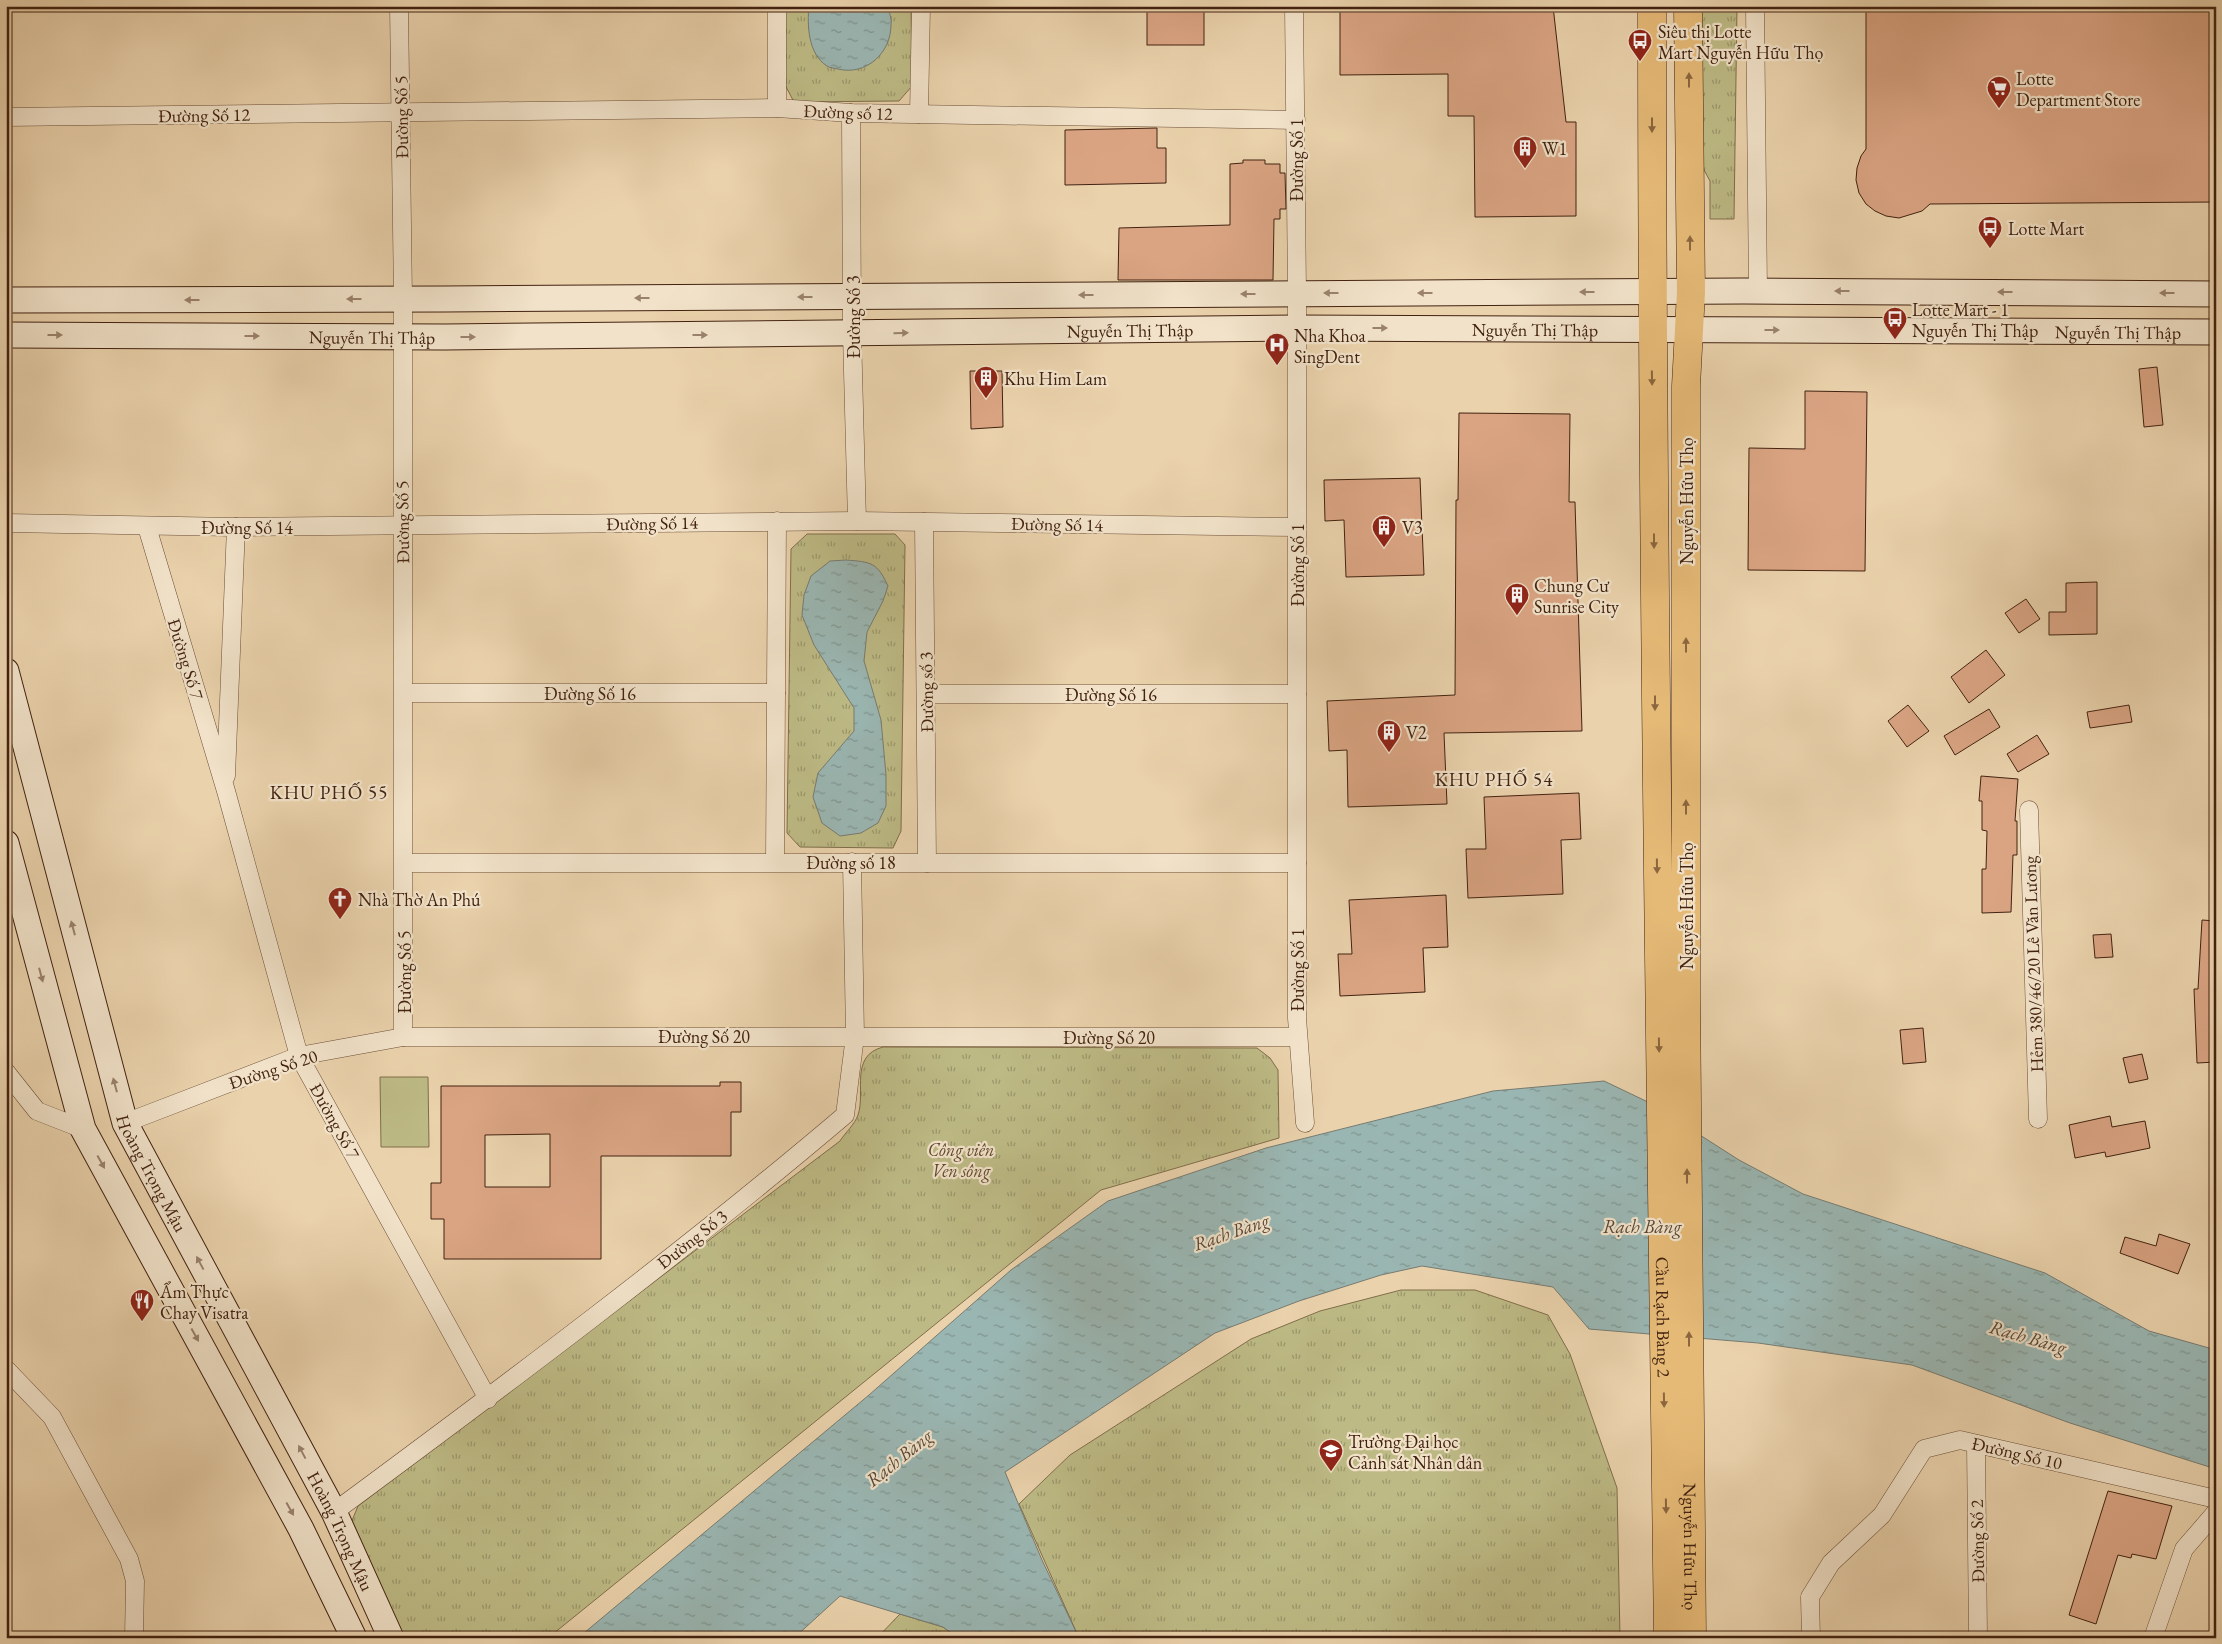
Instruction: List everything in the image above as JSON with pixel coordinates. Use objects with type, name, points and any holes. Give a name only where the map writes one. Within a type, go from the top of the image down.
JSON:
[{"type":"main road","name":"Nguyễn Hữu Thọ","points":[[1652,6],[1652,330],[1658,996]]},
{"type":"main road","name":"Nguyễn Hữu Thọ","points":[[1686,996],[1686,386],[1691,292],[1688,6]]},
{"type":"main road","name":"Nguyễn Thị Thập","points":[[853,297],[1751,291],[2216,294]]},
{"type":"main road","points":[[1742,330],[1751,291]]},
{"type":"main road","points":[[1612,329],[1614,292]]},
{"type":"main road","points":[[6,300],[853,297]]},
{"type":"main road","name":"Nguyễn Thị Thập","points":[[6,335],[402,337],[852,334],[1296,328],[2216,332]]},
{"type":"main road","name":"Hoàng Trọng Mậu","points":[[6,672],[14,734],[125,1123],[334,1512],[391,1638]]},
{"type":"main road","name":"Hoàng Trọng Mậu","points":[[6,843],[83,1129],[301,1529],[354,1638]]},
{"type":"main road","name":"Cầu Rạch Bàng 2","points":[[1658,996],[1677,1457]]},
{"type":"main road","name":"Cầu Rạch Bàng 2","points":[[1677,1457],[1686,996]]},
{"type":"main road","points":[[83,1129],[125,1123]]},
{"type":"main road","name":"Nguyễn Hữu Thọ","points":[[1668,1638],[1677,1457]]},
{"type":"main road","name":"Nguyễn Hữu Thọ","points":[[1677,1457],[1692,1638]]},
{"type":"street","name":"Đường Số 5","points":[[399,6],[403,300],[403,1037]]},
{"type":"street","points":[[777,6],[778,108]]},
{"type":"street","points":[[919,114],[921,6]]},
{"type":"street","name":"Đường Số 1","points":[[1294,6],[1297,294],[1297,1037],[1305,1123]]},
{"type":"street","points":[[1751,291],[1755,6]]},
{"type":"street","name":"Đường số 12","points":[[401,112],[778,108],[851,113],[1296,120]]},
{"type":"street","name":"Đường Số 12","points":[[6,117],[401,112]]},
{"type":"street","name":"Đường Số 3","points":[[851,113],[852,334],[857,521]]},
{"type":"street","points":[[775,862],[777,521]]},
{"type":"street","name":"Đường Số 14","points":[[6,523],[236,528],[857,521],[1297,527]]},
{"type":"street","name":"Đường số 3","points":[[924,522],[927,863]]},
{"type":"street","name":"Đường Số 7","points":[[147,527],[226,791],[299,1056],[488,1400]]},
{"type":"street","name":"Đường Số 7","points":[[226,791],[236,528]]},
{"type":"street","name":"Đường Số 16","points":[[404,693],[776,694]]},
{"type":"street","name":"Đường Số 16","points":[[926,694],[1297,694]]},
{"type":"street","name":"Hẻm 380/46/20 Lê Văn Lương","points":[[2029,810],[2038,1118]]},
{"type":"street","name":"Đường Số 3","points":[[334,1512],[488,1400],[777,1173],[844,1115],[855,1036],[852,862]]},
{"type":"street","name":"Đường số 18","points":[[404,863],[1297,863]]},
{"type":"street","name":"Đường Số 20","points":[[125,1123],[299,1056],[403,1037],[1297,1037]]},
{"type":"street","points":[[6,1072],[37,1112],[83,1129]]},
{"type":"street","points":[[6,1369],[52,1417],[129,1560],[135,1581],[134,1638]]},
{"type":"street","name":"Đường Số 10","points":[[1811,1638],[1810,1597],[1831,1563],[1882,1515],[1924,1449],[1960,1440],[2216,1499]]},
{"type":"street","name":"Đường Số 2","points":[[1976,1444],[1978,1638]]},
{"type":"street","points":[[2153,1638],[2184,1549],[2216,1512]]},
{"type":"green space","points":[[784,6],[911,6],[912,86],[899,101],[794,102],[784,83]]},
{"type":"green space","points":[[1699,6],[1737,6],[1734,219],[1710,219],[1710,181],[1697,157]]},
{"type":"green space","points":[[807,534],[895,534],[905,545],[901,831],[893,848],[800,847],[787,833],[791,549]]},
{"type":"green space","name":"Công viên Ven sông","points":[[883,1047],[1257,1048],[1270,1058],[1278,1070],[1279,1138],[1101,1190],[548,1638],[405,1638],[354,1538],[351,1523],[358,1506],[840,1141],[855,1122],[858,1115],[862,1066],[872,1052]]},
{"type":"green space","points":[[380,1077],[428,1077],[429,1147],[381,1147]]},
{"type":"green space","name":"Trường Đại học Cảnh sát Nhân dân","points":[[1401,1290],[1475,1290],[1548,1315],[1570,1354],[1617,1488],[1620,1638],[1079,1638],[1019,1504],[1070,1455],[1251,1339],[1320,1311]]},
{"type":"green space","points":[[900,1614],[943,1627],[958,1638],[877,1638]]},
{"type":"water","points":[[809,6],[888,6],[891,23],[887,45],[882,53],[867,66],[848,70],[828,67],[821,61],[812,47],[808,22]]},
{"type":"water","points":[[846,560],[872,565],[880,572],[888,586],[883,601],[867,632],[864,661],[881,720],[886,775],[886,806],[878,823],[861,833],[840,836],[822,823],[813,797],[818,773],[854,731],[854,708],[814,645],[802,615],[804,595],[811,576],[830,561]]},
{"type":"water","name":"Rạch Bàng","points":[[1604,1081],[1650,1103],[1739,1160],[1803,1194],[2045,1273],[2149,1331],[2216,1350],[2216,1469],[2070,1423],[1912,1365],[1758,1343],[1589,1329],[1553,1287],[1422,1266],[1381,1275],[1299,1301],[1215,1333],[1005,1472],[1042,1560],[1079,1638],[958,1638],[943,1627],[840,1596],[794,1638],[578,1638],[869,1395],[1011,1270],[1108,1201],[1266,1148],[1493,1091]]},
{"type":"building","points":[[1147,6],[1204,6],[1204,45],[1147,45]]},
{"type":"building","points":[[1340,6],[1553,6],[1566,122],[1576,122],[1576,216],[1475,217],[1474,116],[1448,116],[1448,74],[1340,75]]},
{"type":"building","name":"Lotte Department Store","points":[[1866,6],[2216,6],[2216,202],[1930,204],[1922,211],[1899,218],[1886,216],[1875,211],[1866,204],[1859,193],[1856,180],[1857,168],[1861,156],[1866,149]]},
{"type":"building","points":[[1157,128],[1157,148],[1166,148],[1166,183],[1065,185],[1065,130]]},
{"type":"building","points":[[1243,160],[1265,160],[1265,164],[1280,164],[1280,173],[1285,173],[1286,209],[1280,209],[1280,219],[1274,219],[1273,280],[1118,280],[1119,228],[1230,225],[1230,164],[1243,163]]},
{"type":"building","points":[[2157,367],[2163,425],[2144,427],[2139,369]]},
{"type":"building","name":"Khu Him Lam","points":[[970,371],[1002,371],[1003,427],[971,429]]},
{"type":"building","points":[[1805,391],[1867,392],[1865,571],[1748,570],[1749,448],[1805,449]]},
{"type":"building","points":[[1459,413],[1570,414],[1569,502],[1575,502],[1582,731],[1444,733],[1447,804],[1348,807],[1347,750],[1329,751],[1327,701],[1455,695],[1456,500],[1458,500]]},
{"type":"building","name":"V3","points":[[1420,478],[1424,575],[1346,577],[1344,520],[1325,521],[1324,480]]},
{"type":"building","points":[[2097,582],[2097,634],[2049,635],[2049,612],[2066,612],[2066,583]]},
{"type":"building","points":[[2026,599],[2040,619],[2019,633],[2005,613]]},
{"type":"building","points":[[1986,650],[2005,675],[1969,703],[1951,677]]},
{"type":"building","points":[[1908,705],[1929,731],[1907,747],[1888,721]]},
{"type":"building","points":[[2129,705],[2132,722],[2090,728],[2087,712]]},
{"type":"building","points":[[1989,709],[2000,727],[1955,755],[1944,736]]},
{"type":"building","points":[[2037,735],[2049,754],[2018,772],[2007,754]]},
{"type":"building","points":[[1981,776],[2018,779],[2015,821],[2017,821],[2017,855],[2013,855],[2011,912],[1982,913],[1982,869],[1986,869],[1987,831],[1982,830],[1982,801],[1979,801]]},
{"type":"building","points":[[1579,793],[1581,839],[1561,840],[1563,894],[1468,898],[1466,849],[1486,849],[1484,797]]},
{"type":"building","points":[[1446,895],[1448,947],[1423,948],[1425,992],[1340,996],[1338,954],[1352,954],[1349,900]]},
{"type":"building","points":[[2202,920],[2216,921],[2216,974],[2214,974],[2216,1062],[2197,1063],[2194,989],[2198,989]]},
{"type":"building","points":[[2111,934],[2113,957],[2095,958],[2093,935]]},
{"type":"building","points":[[1923,1028],[1926,1062],[1903,1064],[1900,1030]]},
{"type":"building","points":[[2142,1054],[2148,1079],[2129,1083],[2123,1058]]},
{"type":"building","points":[[720,1082],[741,1082],[741,1112],[731,1112],[731,1156],[601,1156],[601,1259],[444,1259],[444,1219],[431,1219],[431,1183],[441,1183],[441,1086],[720,1086]],"holes":[[[550,1134],[550,1187],[485,1187],[485,1135]]]},
{"type":"building","points":[[2110,1116],[2112,1127],[2145,1121],[2150,1148],[2106,1157],[2105,1152],[2075,1158],[2069,1125]]},
{"type":"building","points":[[2159,1234],[2190,1244],[2178,1274],[2120,1253],[2125,1237],[2156,1246]]},
{"type":"building","points":[[2108,1491],[2172,1506],[2156,1559],[2132,1554],[2131,1558],[2118,1555],[2096,1624],[2069,1615]]},
{"type":"place","name":"Siêu thị Lotte Mart Nguyễn Hữu Thọ","points":[[1640,62]]},
{"type":"place","name":"Lotte Department Store","points":[[1999,109]]},
{"type":"place","name":"W1","points":[[1525,169]]},
{"type":"place","name":"Lotte Mart","points":[[1990,249]]},
{"type":"place","name":"Lotte Mart - 1 Nguyễn Thị Thập","points":[[1895,340]]},
{"type":"place","name":"Nha Khoa SingDent","points":[[1277,366]]},
{"type":"place","name":"Khu Him Lam","points":[[986,399]]},
{"type":"place","name":"V3","points":[[1384,548]]},
{"type":"place","name":"Chung Cư Sunrise City","points":[[1517,616]]},
{"type":"place","name":"V2","points":[[1389,753]]},
{"type":"place","name":"Nhà Thờ An Phú","points":[[340,920]]},
{"type":"place","name":"Ẩm Thực Chay Visatra","points":[[142,1322]]},
{"type":"place","name":"Trường Đại học Cảnh sát Nhân dân","points":[[1331,1472]]},
{"type":"district","name":"KHU PHỐ 54","points":[[1494,779]]},
{"type":"district","name":"KHU PHỐ 55","points":[[329,792]]}]
